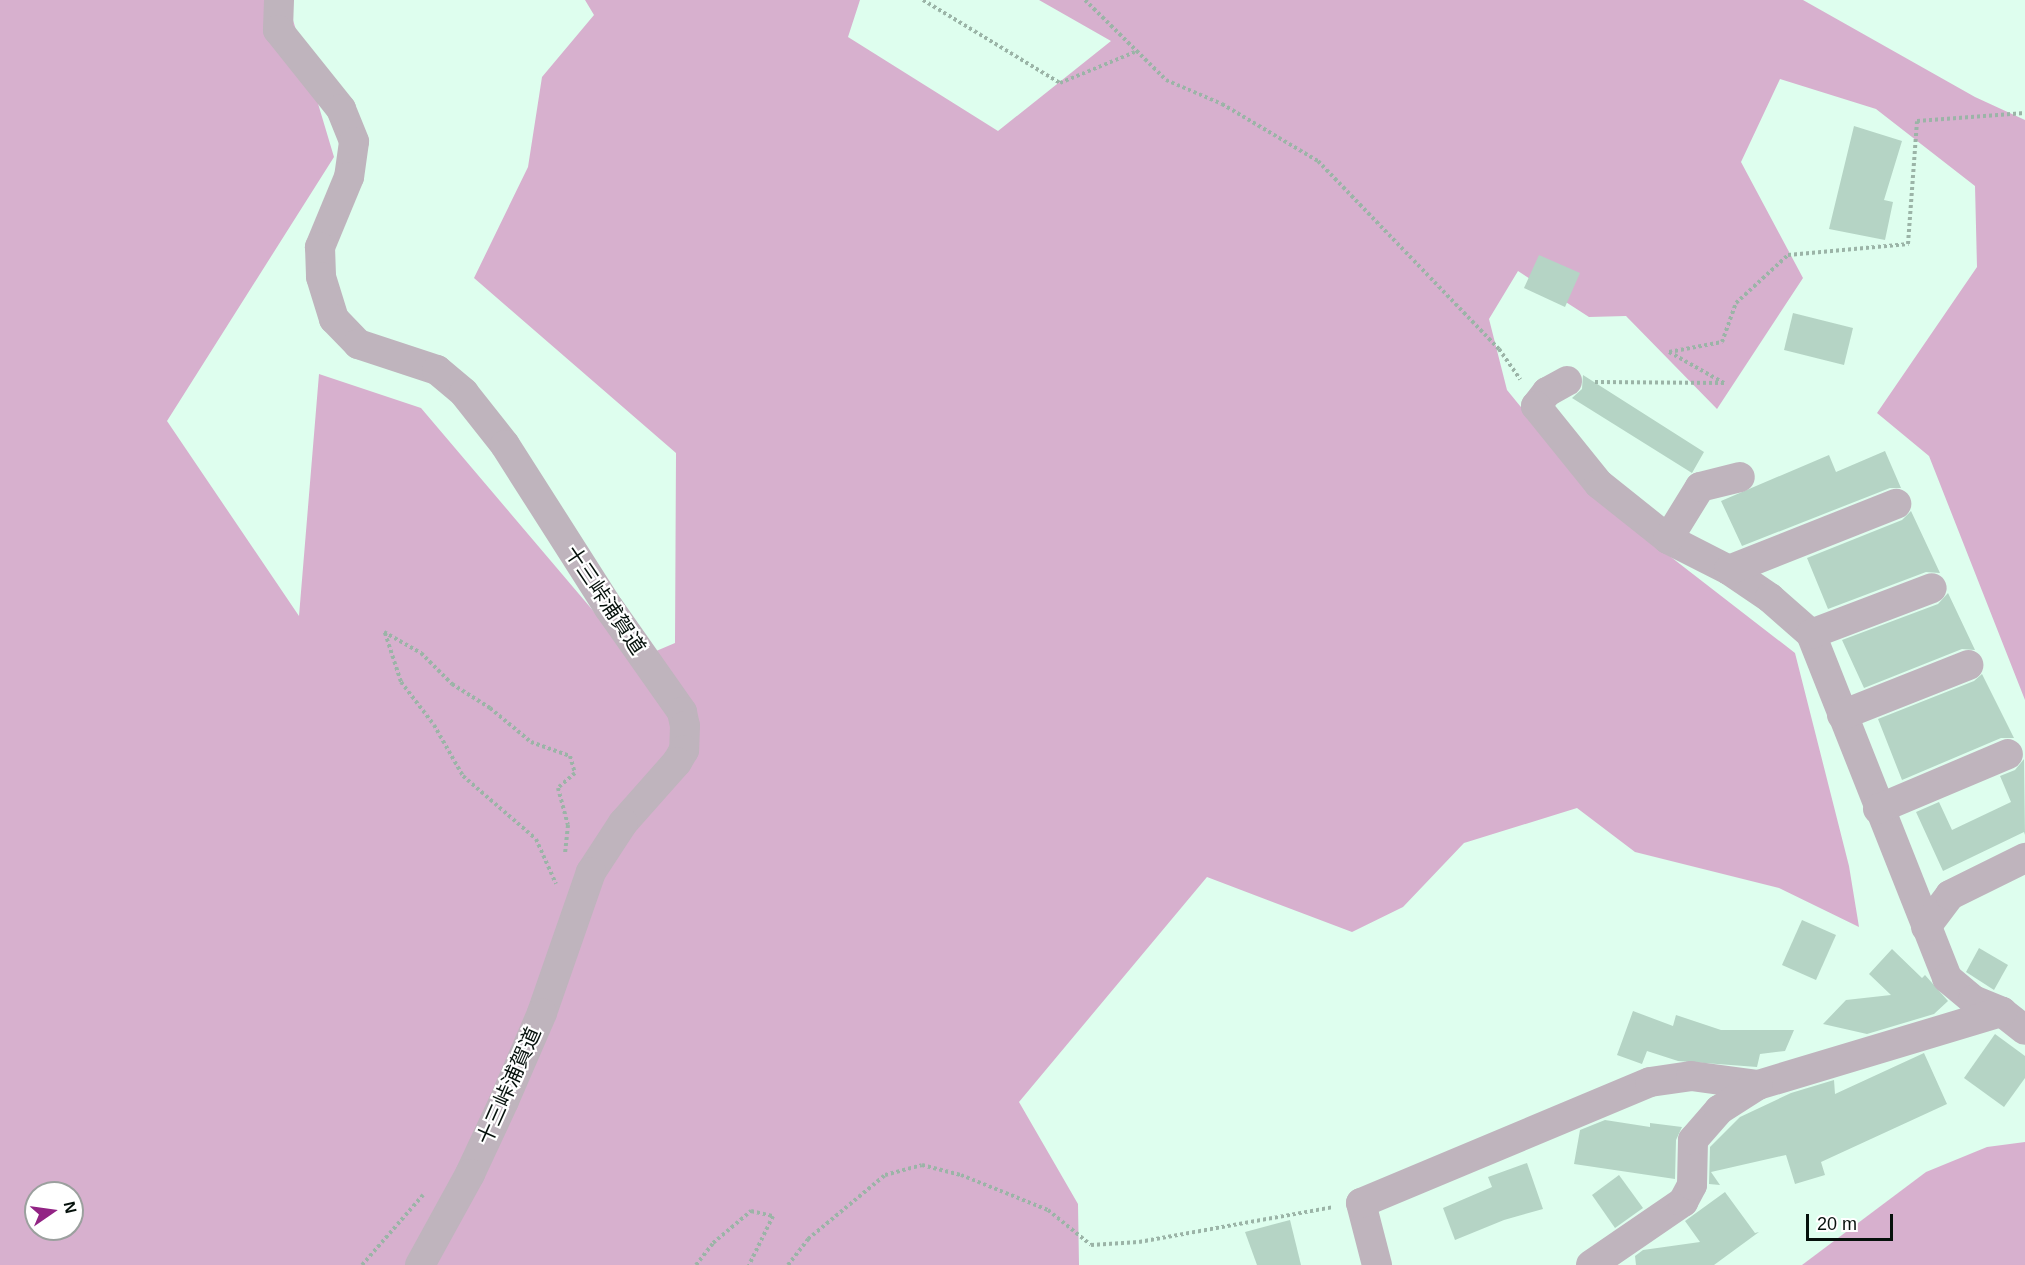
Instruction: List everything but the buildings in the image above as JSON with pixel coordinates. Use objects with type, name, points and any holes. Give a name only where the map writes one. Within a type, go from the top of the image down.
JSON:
[{"type":"street","name":"十三峠浦賀道","points":[[279,0],[278,30],[341,109],[354,142],[349,177],[320,247],[324,293],[334,319],[358,344],[437,370],[464,393],[505,445],[609,608],[682,712],[685,726],[684,750],[677,762],[623,823],[591,872],[542,1013],[470,1174],[420,1265]]},
{"type":"street","points":[[1567,381],[1547,392],[1536,406],[1599,484],[1668,539],[1730,570],[1770,598],[1810,634],[1947,978],[1973,1000],[2013,1021]]},
{"type":"street","points":[[1668,539],[1700,487],[1740,477]]},
{"type":"street","points":[[1730,570],[1896,504]]},
{"type":"street","points":[[1810,634],[1932,588]]},
{"type":"street","points":[[1842,715],[1968,665]]},
{"type":"street","points":[[1878,809],[2008,754]]},
{"type":"street","points":[[1926,927],[1950,894],[2025,858]]},
{"type":"street","points":[[1591,1265],[1683,1202],[1692,1185],[1693,1140],[1719,1110],[1758,1085],[2013,1021]]},
{"type":"street","points":[[1377,1265],[1361,1203],[1650,1082],[1692,1076],[1758,1085]]},
{"type":"path","points":[[923,0],[1060,82],[1135,52]]},
{"type":"path","points":[[1085,0],[1135,52],[1166,80],[1222,104],[1318,161],[1499,348],[1522,382],[1530,380]]},
{"type":"path","points":[[1567,381],[1724,382],[1669,352],[1722,342],[1736,303],[1788,255],[1908,244],[1917,122],[2025,113]]},
{"type":"path","points":[[549,871],[536,839],[463,776],[434,725],[401,682],[384,632],[421,653],[452,684],[490,708],[531,742],[570,756],[575,773],[558,788],[568,825],[564,865]]},
{"type":"path","points":[[788,1265],[807,1239],[885,1175],[922,1165],[961,1175],[1048,1210],[1091,1245],[1139,1242],[1361,1203]]},
{"type":"path","points":[[696,1265],[713,1243],[751,1210],[773,1216],[749,1265]]},
{"type":"shaded area","points":[[0,0],[287,0],[334,157],[167,421],[299,616],[319,374],[421,408],[635,660],[675,643],[676,453],[474,278],[528,167],[542,77],[594,15],[585,0],[860,0],[848,37],[998,131],[1111,41],[1039,0],[1803,0],[1975,97],[2025,120],[2025,700],[1929,456],[1877,413],[1977,267],[1975,186],[1876,109],[1780,79],[1741,162],[1803,278],[1717,409],[1626,316],[1589,317],[1518,271],[1489,319],[1507,390],[1596,499],[1795,653],[1849,866],[1859,927],[1779,888],[1635,852],[1577,808],[1464,843],[1403,907],[1352,932],[1207,877],[1019,1102],[1078,1204],[1079,1265],[0,1265]]},
{"type":"shaded area","points":[[2025,1142],[2025,1265],[1802,1265],[1926,1172],[1987,1147]]}]
